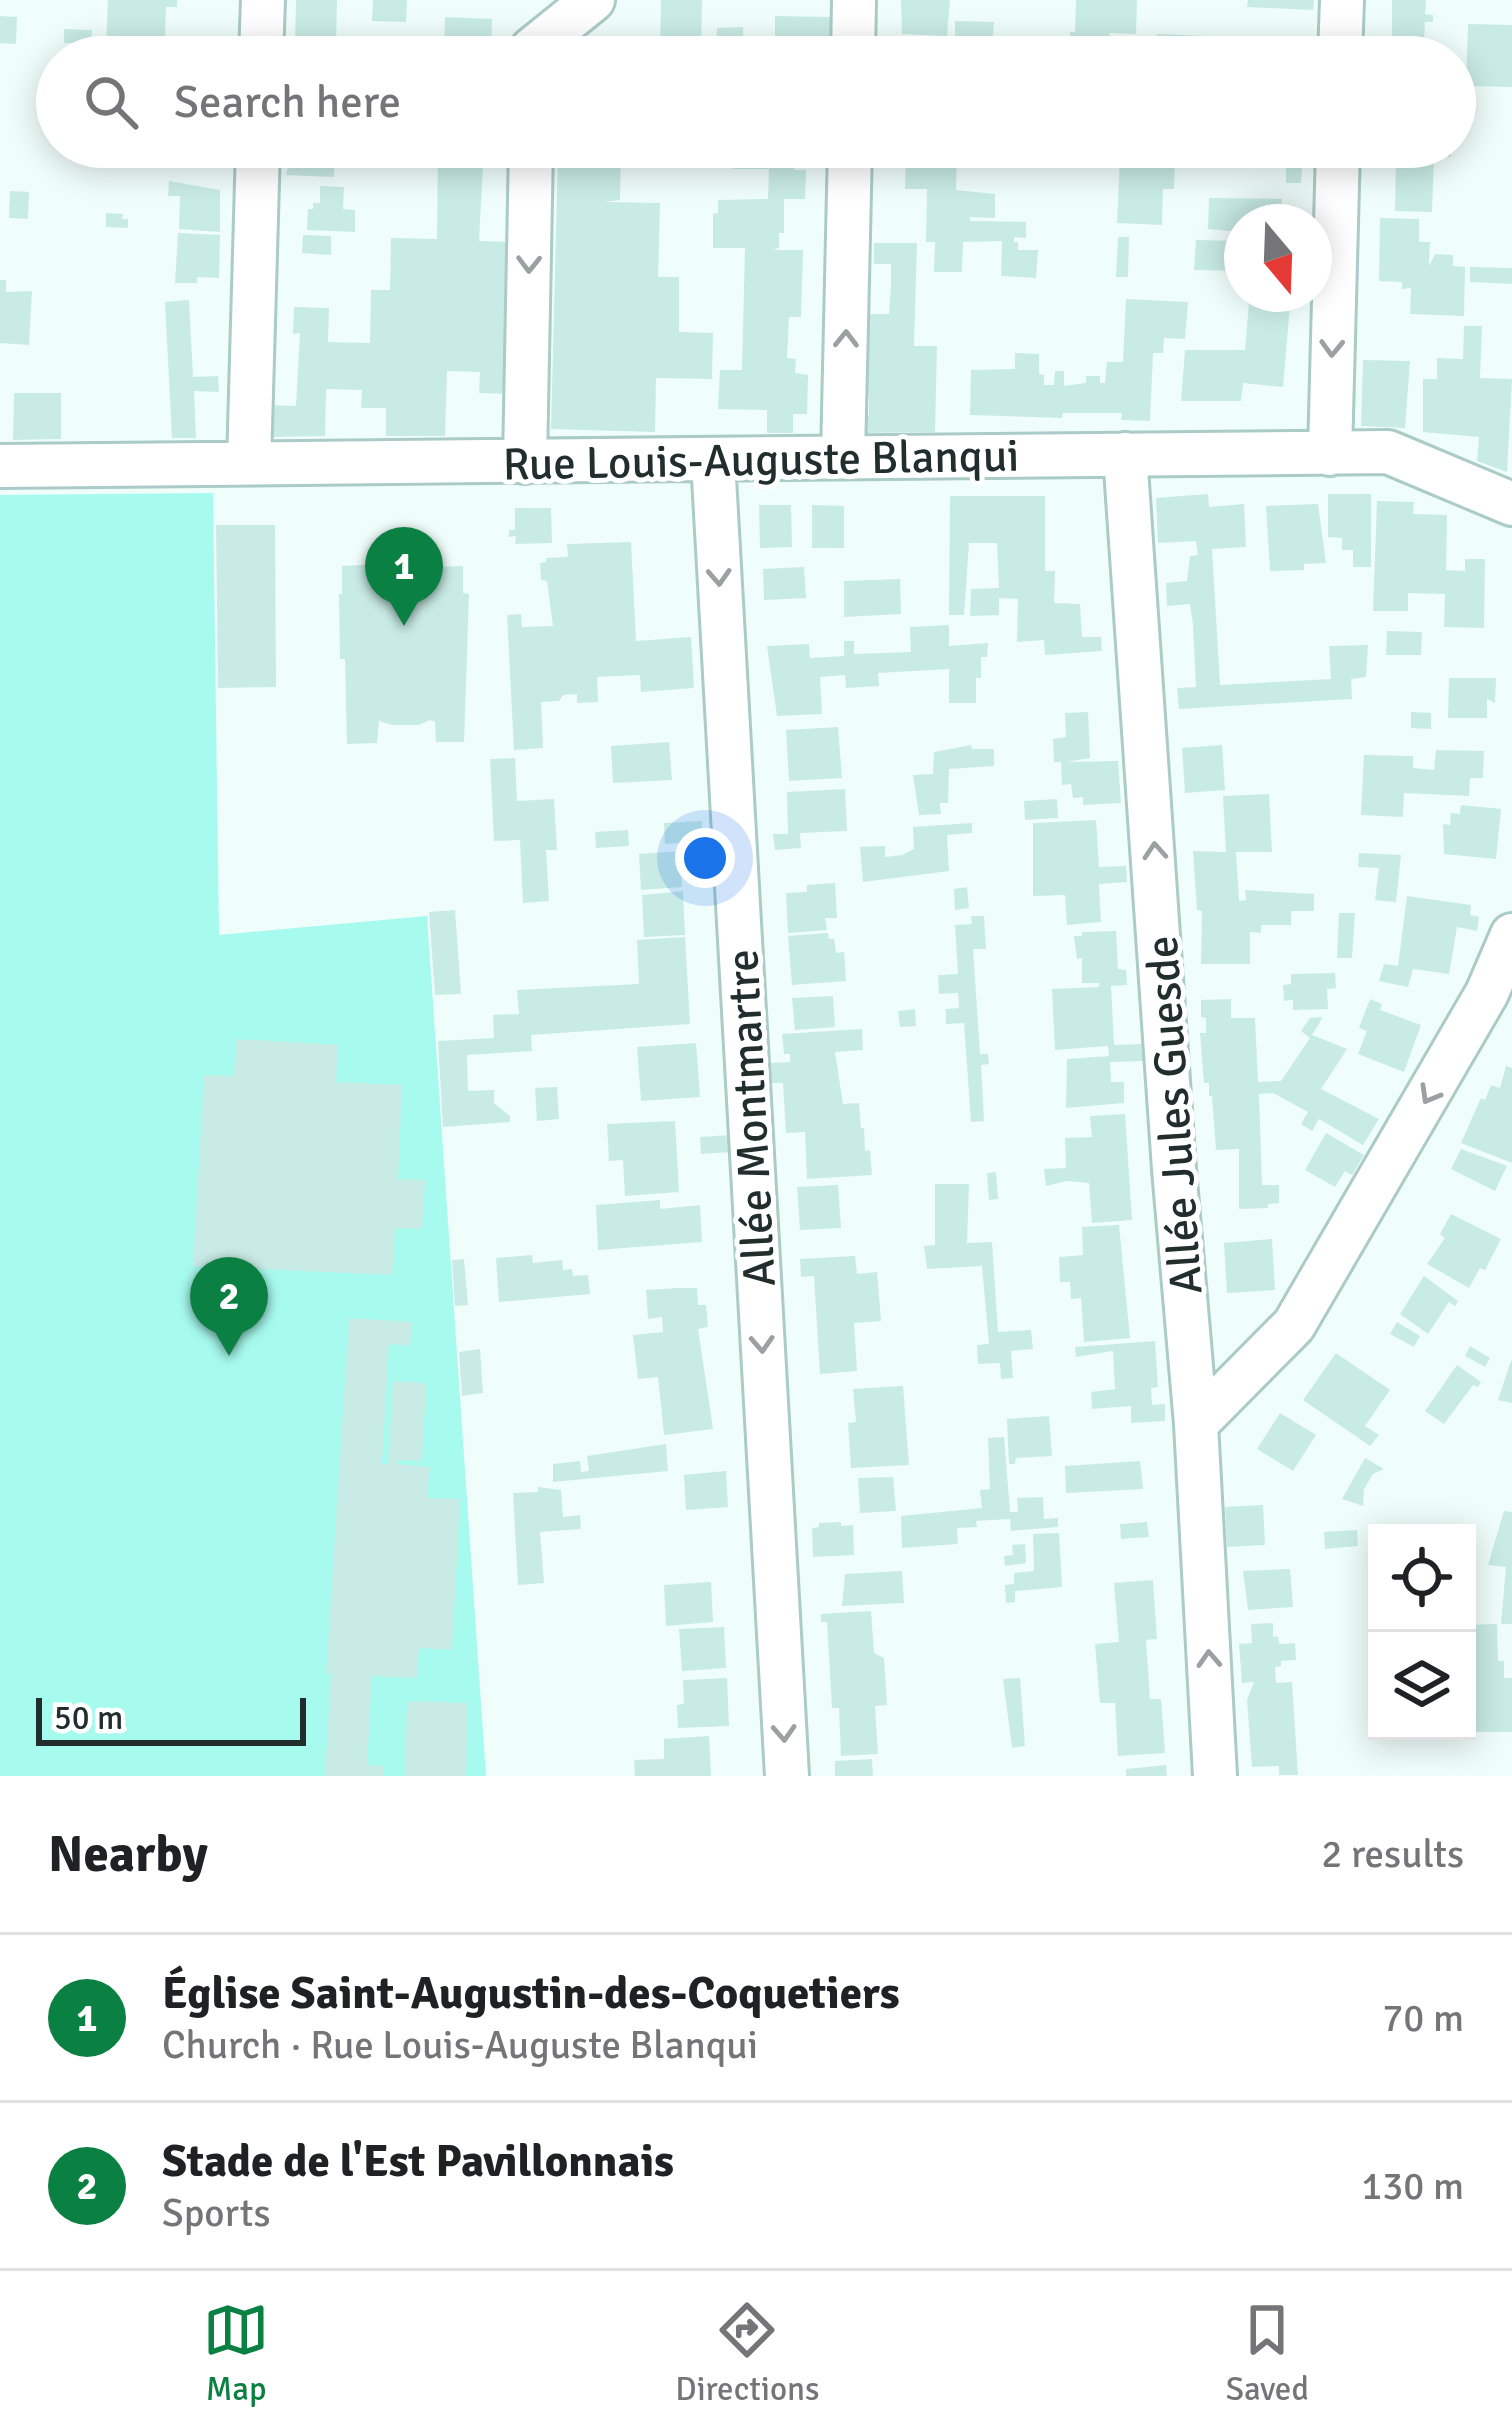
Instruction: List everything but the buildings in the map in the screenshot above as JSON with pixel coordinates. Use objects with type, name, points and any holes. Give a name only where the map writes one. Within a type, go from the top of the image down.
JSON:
[{"type":"street","points":[[262,36],[263,0]]},
{"type":"street","points":[[548,36],[593,0]]},
{"type":"street","points":[[853,36],[854,0]]},
{"type":"street","points":[[1341,36],[1342,0]]},
{"type":"street","points":[[249,463],[258,168]]},
{"type":"street","points":[[526,462],[531,168]]},
{"type":"street","points":[[843,456],[850,168]]},
{"type":"street","points":[[1330,454],[1337,168]]},
{"type":"street","name":"Rue Louis-Auguste Blanqui","points":[[0,466],[1388,452],[1512,504]]},
{"type":"street","name":"Allée Jules Guesde","points":[[1125,454],[1196,1424],[1215,1776]]},
{"type":"street","name":"Allée Montmartre","points":[[713,460],[787,1776]]},
{"type":"street","points":[[1196,1424],[1294,1325],[1487,993],[1512,935]]},
{"type":"shaded area","points":[[213,493],[219,935],[427,916],[486,1776],[0,1776],[0,495]]},
{"type":"place","name":"Église Saint-Augustin-des-Coquetiers","points":[[404,626]]},
{"type":"place","name":"Stade de l'Est Pavillonnais","points":[[229,1356]]}]
